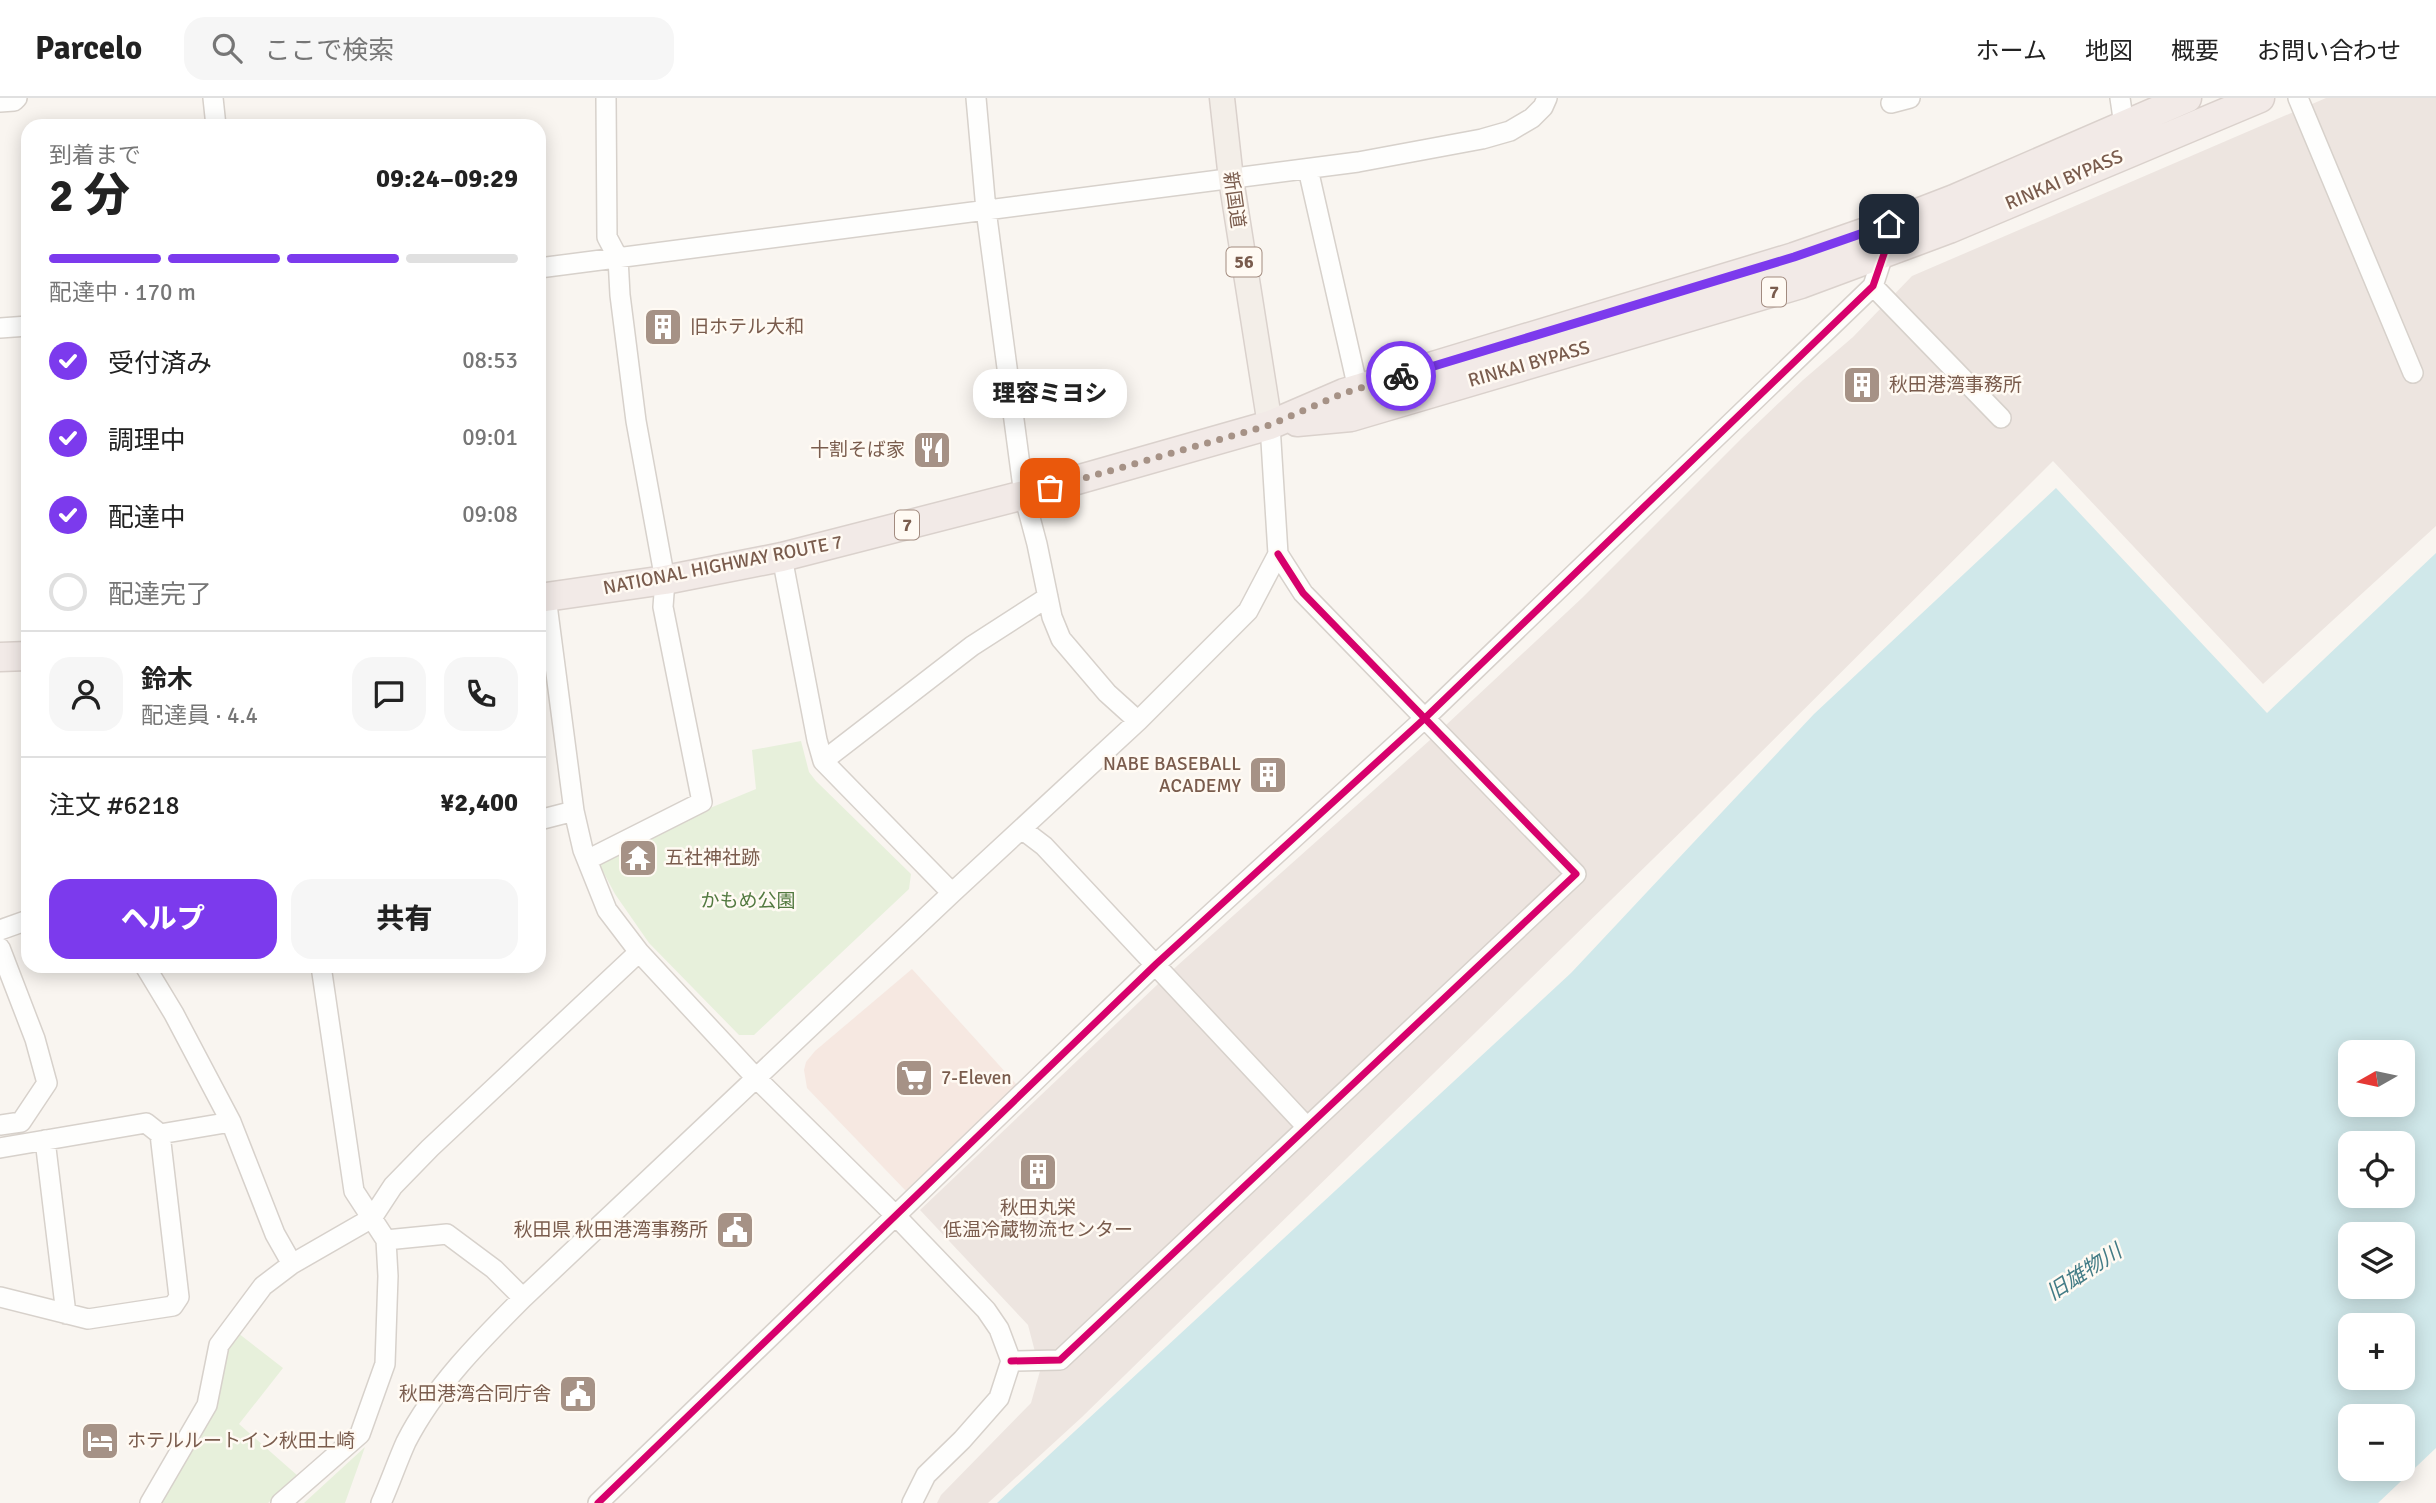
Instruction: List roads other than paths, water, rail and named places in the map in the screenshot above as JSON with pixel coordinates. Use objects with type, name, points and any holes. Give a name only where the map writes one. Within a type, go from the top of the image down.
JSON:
[{"type":"highway","name":"RINKAI BYPASS","points":[[1270,425],[1344,393],[1794,257],[1889,224],[1954,199],[2122,112],[2187,98]]},
{"type":"highway","name":"RINKAI BYPASS","points":[[1270,425],[1350,417],[1801,284],[1949,229],[2260,98]]},
{"type":"highway","name":"NATIONAL HIGHWAY ROUTE 7","points":[[546,598],[665,580],[782,557],[1024,495],[1270,425]]},
{"type":"highway","points":[[0,657],[21,656]]},
{"type":"main road","name":"新国道","points":[[1222,98],[1231,179],[1270,425]]},
{"type":"street","points":[[0,102],[14,101],[17,98]]},
{"type":"street","points":[[213,98],[215,119]]},
{"type":"street","points":[[587,860],[702,802],[663,607],[665,580],[636,421],[618,258],[607,237],[606,98]]},
{"type":"street","points":[[975,98],[986,209],[1024,495],[1052,617],[1061,639],[1107,693],[1138,721]]},
{"type":"street","points":[[546,267],[1372,160],[1510,131],[1532,118],[1543,107],[1547,98]]},
{"type":"street","points":[[2298,98],[2413,373]]},
{"type":"street","points":[[1308,169],[1358,389]]},
{"type":"street","points":[[598,1503],[1156,964],[1424,719],[1873,286],[1885,251],[1889,224]]},
{"type":"street","points":[[1873,286],[2001,418]]},
{"type":"street","points":[[0,328],[21,326]]},
{"type":"street","points":[[1011,1361],[1060,1360],[1576,874],[1303,593],[1278,554],[1270,425]]},
{"type":"street","points":[[381,1503],[407,1442],[433,1398],[477,1344],[952,893],[1138,721],[1248,611],[1278,554]]},
{"type":"street","points":[[782,557],[823,761],[952,893]]},
{"type":"street","points":[[823,761],[972,646],[1048,597]]},
{"type":"street","points":[[546,619],[574,811],[587,860],[607,910],[639,952],[756,1078],[895,1215],[986,1310],[999,1329],[1011,1361],[999,1398],[926,1475],[912,1503]]},
{"type":"street","points":[[546,818],[574,811]]},
{"type":"street","points":[[1023,830],[1044,846],[1306,1126]]},
{"type":"street","points":[[0,930],[21,922]]},
{"type":"street","points":[[0,948],[35,1039],[47,1083],[21,1122],[0,1125]]},
{"type":"street","points":[[150,1503],[207,1405],[219,1345],[263,1286],[292,1264],[372,1218],[393,1186],[429,1148],[639,952]]},
{"type":"street","points":[[149,973],[231,1122],[275,1234],[292,1264]]},
{"type":"street","points":[[281,1503],[360,1434],[385,1364],[388,1276],[386,1240],[354,1191],[322,973]]},
{"type":"street","points":[[160,1134],[231,1122]]},
{"type":"street","points":[[0,1148],[146,1123],[160,1134],[178,1297],[173,1306],[88,1320],[0,1297]]},
{"type":"street","points":[[45,1140],[65,1314]]},
{"type":"street","points":[[386,1240],[447,1234],[494,1269],[523,1298]]},
{"type":"water","name":"旧雄物川","points":[[2056,488],[2267,713],[2436,553],[2436,1448],[2415,1468],[2415,1404],[2338,1404],[2338,1481],[2401,1481],[2378,1503],[997,1503],[1571,973],[1814,714]]},
{"type":"place","name":"旧ホテル大和","points":[[663,327]]},
{"type":"place","name":"秋田港湾事務所","points":[[1862,385]]},
{"type":"place","name":"十割そば家","points":[[932,450]]},
{"type":"place","name":"理容ミヨシ","points":[[1050,488]]},
{"type":"place","name":"NABE BASEBALL ACADEMY","points":[[1268,775]]},
{"type":"place","name":"五社神社跡","points":[[638,858]]},
{"type":"place","name":"7-Eleven","points":[[914,1078]]},
{"type":"place","name":"秋田丸栄 低温冷蔵物流センター","points":[[1038,1172]]},
{"type":"place","name":"秋田県 秋田港湾事務所","points":[[735,1230]]},
{"type":"place","name":"秋田港湾合同庁舎","points":[[578,1394]]},
{"type":"place","name":"ホテルルートイン秋田土崎","points":[[100,1441]]},
{"type":"park label","name":"かもめ公園","points":[[748,901]]}]
